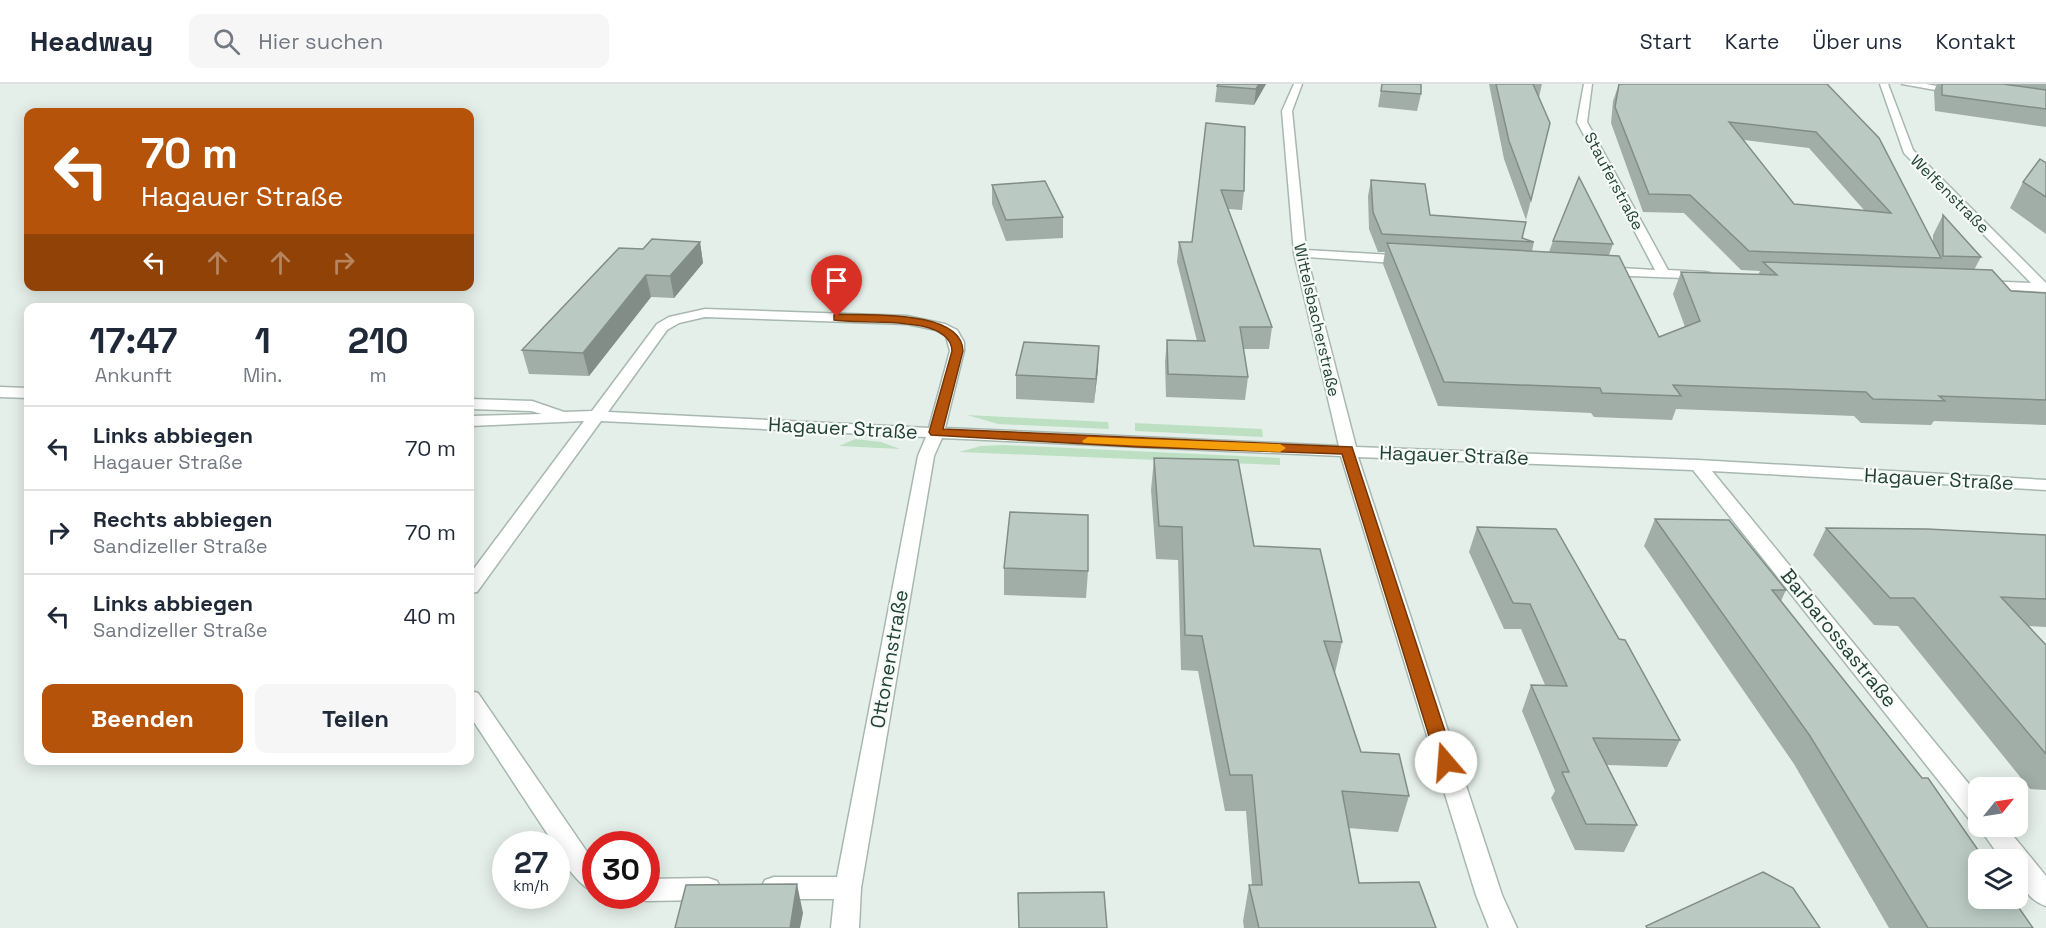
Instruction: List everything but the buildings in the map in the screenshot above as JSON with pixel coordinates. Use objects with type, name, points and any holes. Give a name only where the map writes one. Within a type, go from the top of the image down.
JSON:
[{"type":"street","name":"Wittelsbacherstraße","points":[[1298,84],[1287,111],[1300,254],[1347,450],[1489,895],[1503,928]]},
{"type":"street","name":"Stauferstraße","points":[[1588,84],[1582,122],[1664,274]]},
{"type":"street","name":"Welfenstraße","points":[[1884,84],[1908,151],[2044,288]]},
{"type":"street","points":[[1906,84],[1965,92]]},
{"type":"street","points":[[1300,254],[1428,261]]},
{"type":"street","points":[[1593,270],[1723,276]]},
{"type":"street","points":[[1972,285],[2044,288]]},
{"type":"street","name":"Ottonenstraße","points":[[595,416],[654,334],[662,327],[682,318],[721,313],[907,320],[940,327],[952,333],[957,342],[957,351],[936,432],[926,456],[848,888],[844,928]]},
{"type":"street","points":[[0,392],[24,393]]},
{"type":"street","name":"Hagauer Straße","points":[[474,404],[532,406],[574,416]]},
{"type":"street","points":[[474,582],[595,416]]},
{"type":"street","name":"Hagauer Straße","points":[[474,421],[516,422],[595,416],[1138,443],[1698,465],[2042,489]]},
{"type":"street","name":"Barbarossastraße","points":[[1698,465],[1968,800]]},
{"type":"street","points":[[474,705],[582,866]]},
{"type":"street","points":[[1999,837],[2008,849]]},
{"type":"street","points":[[2028,874],[2046,896]]},
{"type":"street","points":[[660,890],[848,888]]},
{"type":"green space","points":[[967,415],[1108,422],[1109,429],[998,424]]},
{"type":"green space","points":[[1135,423],[1262,429],[1263,437],[1135,431]]},
{"type":"green space","points":[[855,439],[881,442],[900,449],[839,446]]},
{"type":"green space","points":[[1003,445],[1280,458],[1280,465],[959,452],[981,446]]},
{"type":"slow traffic","points":[[1088,441],[1280,448]]},
{"type":"route","points":[[837,317],[925,322],[952,333],[957,342],[957,351],[936,432],[1138,443],[1347,450],[1446,762]]}]
